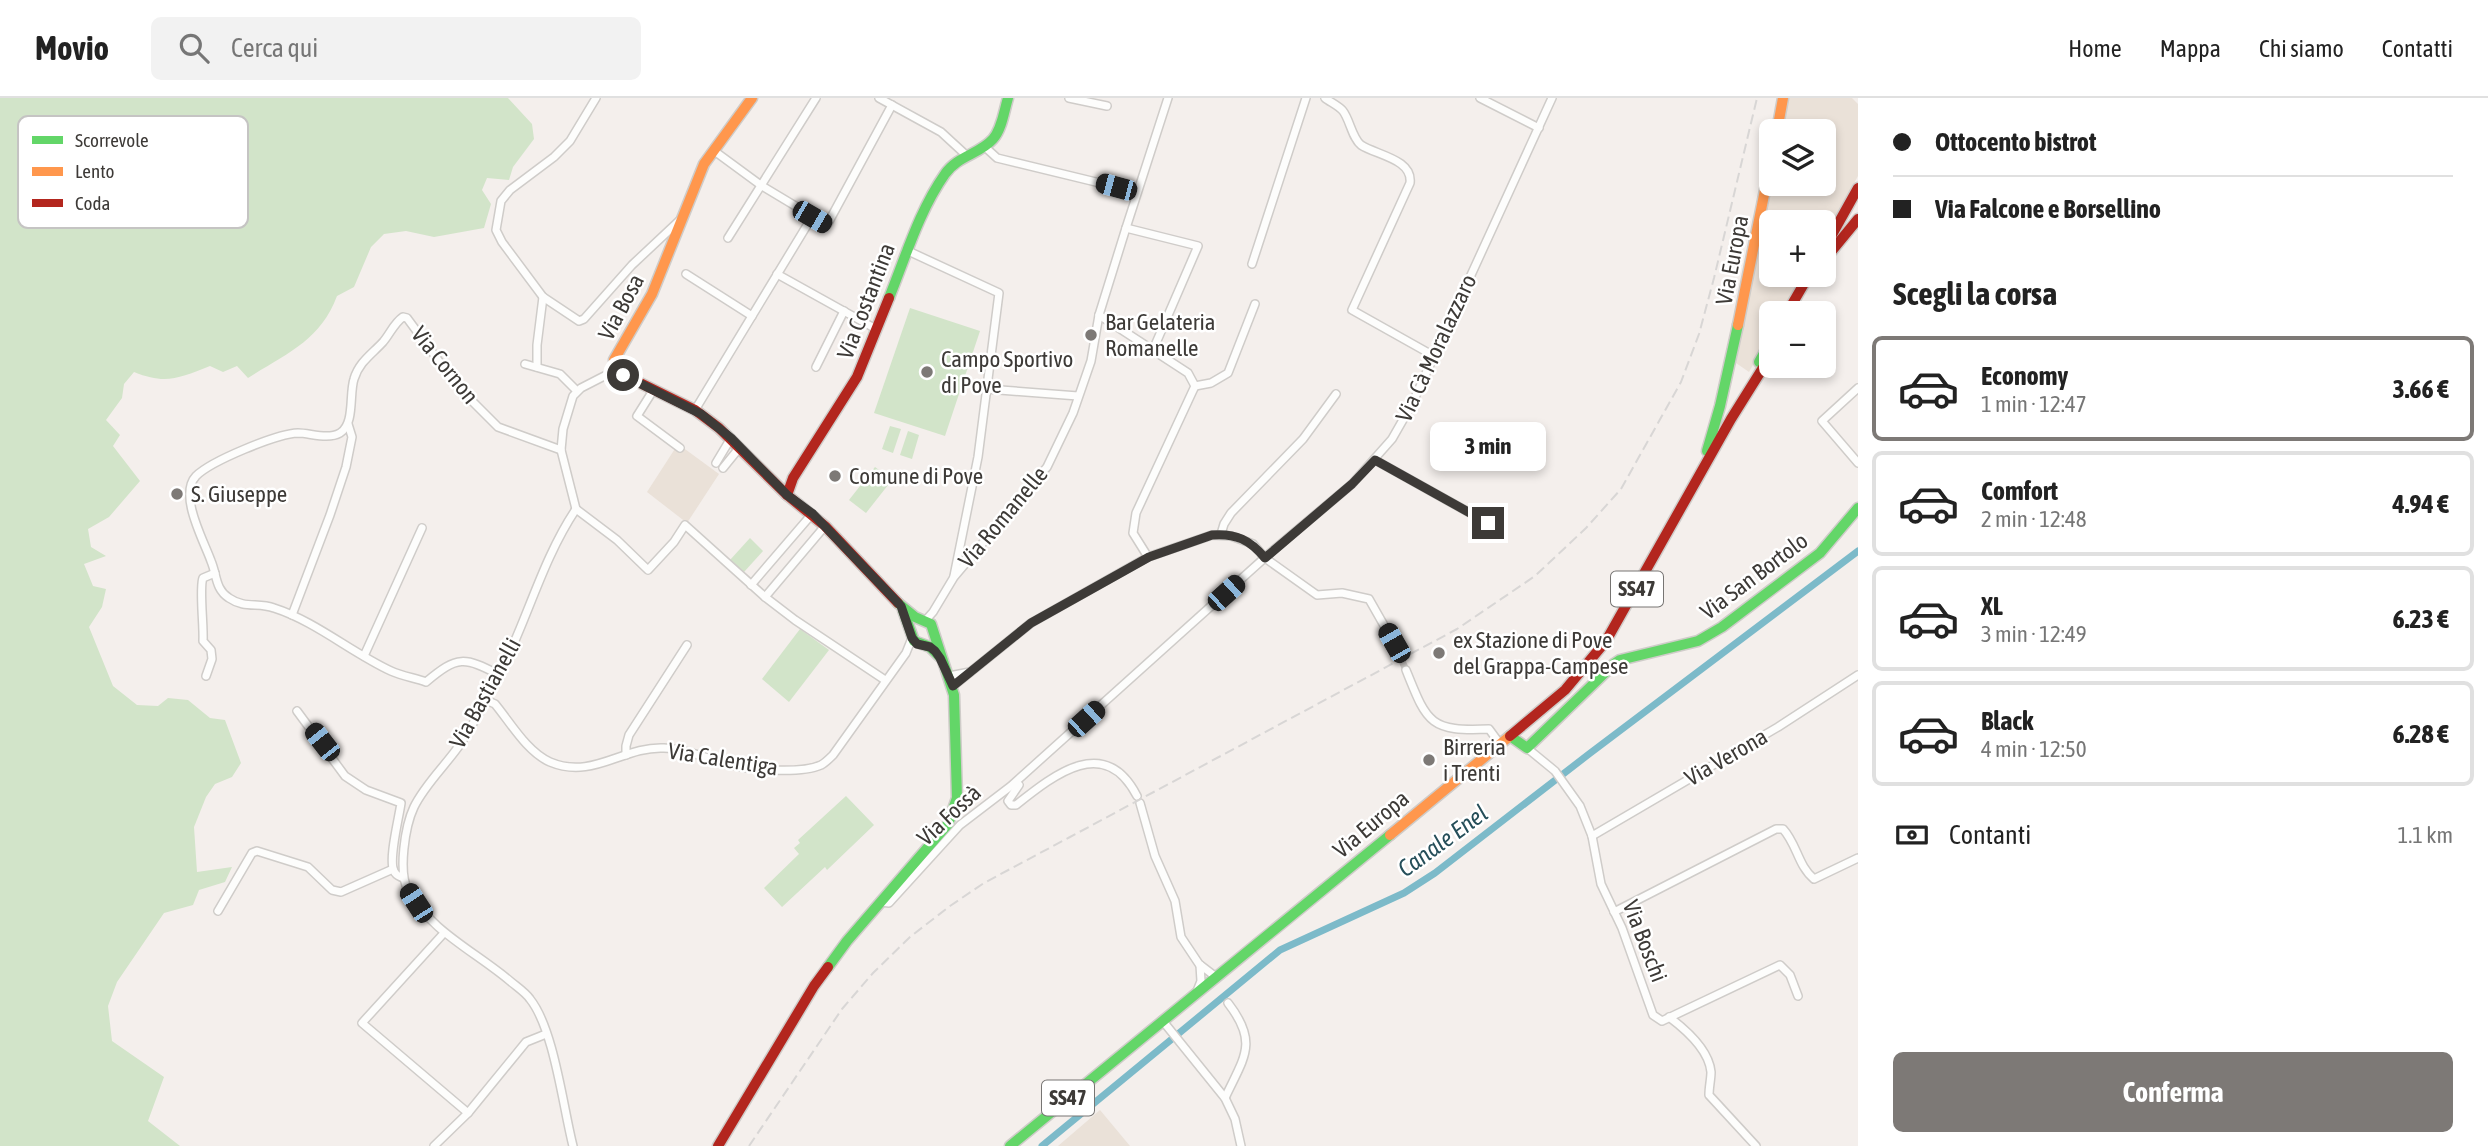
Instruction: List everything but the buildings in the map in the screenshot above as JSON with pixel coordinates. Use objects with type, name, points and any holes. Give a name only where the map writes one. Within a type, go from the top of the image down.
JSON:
[{"type":"main road","name":"Via Bosa","points":[[616,370],[614,360],[652,295],[704,164],[747,109],[752,98]]},
{"type":"main road","points":[[966,155],[985,147],[998,132],[1008,98]]},
{"type":"main road","points":[[1779,119],[1783,98]]},
{"type":"main road","name":"Via Costantina","points":[[787,495],[802,462],[857,377],[928,201],[947,171],[966,155]]},
{"type":"main road","points":[[1836,232],[1858,188]]},
{"type":"main road","name":"Via Europa","points":[[1010,1146],[1165,1023],[1216,976],[1565,690],[1599,651],[1631,600],[1697,480],[1720,406],[1764,196]]},
{"type":"main road","points":[[1836,237],[1858,202]]},
{"type":"main road","points":[[1836,246],[1858,219]]},
{"type":"main road","name":"SS47","points":[[1731,419],[1759,362]]},
{"type":"main road","points":[[616,370],[695,410],[731,438],[787,495],[813,514],[901,606],[929,626],[951,681],[957,785],[954,809],[948,824],[881,902]]},
{"type":"main road","name":"SS47","points":[[1697,480],[1759,374]]},
{"type":"main road","name":"Via Costantina","points":[[773,480],[802,462]]},
{"type":"main road","name":"Via San Bortolo","points":[[1527,748],[1614,664],[1620,660],[1698,640],[1722,627],[1820,553],[1858,508]]},
{"type":"main road","points":[[901,606],[911,634],[940,658]]},
{"type":"main road","points":[[911,634],[914,624],[929,626]]},
{"type":"main road","points":[[923,645],[932,641],[929,626]]},
{"type":"main road","name":"Via Boschi","points":[[1510,736],[1527,748]]},
{"type":"main road","name":"Via Fossà","points":[[718,1146],[814,986],[847,941],[881,902]]},
{"type":"street","points":[[596,98],[569,141],[554,157],[510,190],[502,201],[496,230],[502,242],[543,297],[579,321],[584,319],[632,265],[680,220]]},
{"type":"street","points":[[728,238],[816,98]]},
{"type":"street","points":[[879,98],[942,131],[966,155]]},
{"type":"street","points":[[1069,98],[1107,106]]},
{"type":"street","name":"Via Romanelle","points":[[929,626],[933,612],[954,577],[1047,467],[1091,361],[1099,315],[1168,98]]},
{"type":"street","points":[[1252,264],[1307,98]]},
{"type":"street","points":[[1325,98],[1342,110],[1362,145],[1386,155],[1409,171],[1411,176],[1352,310],[1434,356]]},
{"type":"street","points":[[1480,98],[1539,128]]},
{"type":"street","name":"Via Cà Moralazzaro","points":[[1265,558],[1352,484],[1392,439],[1434,356],[1552,98]]},
{"type":"street","points":[[713,150],[762,186],[827,225],[892,105]]},
{"type":"street","points":[[985,147],[997,158],[1137,192]]},
{"type":"street","points":[[695,410],[812,217]]},
{"type":"street","points":[[1126,228],[1198,246],[1153,351]]},
{"type":"street","points":[[906,250],[999,293],[978,457],[954,577]]},
{"type":"street","points":[[686,274],[752,316]]},
{"type":"street","points":[[777,274],[876,328]]},
{"type":"street","points":[[537,367],[543,297]]},
{"type":"street","points":[[1195,386],[1211,383],[1228,373],[1255,304]]},
{"type":"street","points":[[816,367],[844,311]]},
{"type":"street","points":[[1099,315],[1188,373],[1195,386]]},
{"type":"street","name":"Via Cornon","points":[[348,424],[351,389],[360,365],[403,317],[407,318],[458,387],[498,426],[561,450]]},
{"type":"street","points":[[525,363],[560,374],[577,390],[570,402],[561,450],[576,509],[617,540],[648,570],[674,542],[685,525],[765,597],[885,680],[906,653],[911,634]]},
{"type":"street","name":"Via Bosa","points":[[577,390],[616,370]]},
{"type":"street","points":[[1149,557],[1133,533],[1136,513],[1195,386]]},
{"type":"street","points":[[1858,388],[1822,421],[1858,463]]},
{"type":"street","points":[[654,389],[637,416],[680,448]]},
{"type":"street","points":[[987,389],[1078,396]]},
{"type":"street","points":[[1221,534],[1231,513],[1303,439],[1336,394]]},
{"type":"street","points":[[348,424],[340,433],[332,436],[298,433],[281,436],[224,459],[195,477],[190,489],[194,522],[219,589],[230,599],[246,606],[272,607],[292,615],[392,672],[426,682],[453,662],[471,660],[500,675]]},
{"type":"street","points":[[292,615],[346,467],[352,437],[348,424]]},
{"type":"street","points":[[731,438],[720,466],[740,447]]},
{"type":"street","points":[[1375,460],[1488,523]]},
{"type":"street","name":"Via Bastianelli","points":[[403,878],[408,828],[415,806],[461,742],[500,675],[531,596],[555,545],[576,509]]},
{"type":"street","points":[[751,584],[813,514]]},
{"type":"street","points":[[765,597],[825,526]]},
{"type":"street","points":[[364,656],[422,528]]},
{"type":"street","points":[[951,681],[971,672],[1031,623],[1149,557],[1221,534],[1253,544],[1265,558],[1317,595],[1342,593],[1369,599],[1394,643]]},
{"type":"street","points":[[776,556],[790,568]]},
{"type":"street","name":"Via Fossà","points":[[881,902],[888,903],[960,825],[1011,786],[1265,558]]},
{"type":"street","points":[[206,676],[212,659],[211,650],[203,641],[203,596],[200,584],[202,578],[215,573]]},
{"type":"street","points":[[626,755],[629,735],[687,645]]},
{"type":"street","points":[[906,653],[923,645]]},
{"type":"street","points":[[1406,670],[1420,705],[1430,720],[1449,728],[1489,729],[1500,744]]},
{"type":"street","name":"Via Verona","points":[[1592,836],[1778,727],[1858,675]]},
{"type":"street","name":"Via Calentiga","points":[[486,700],[495,704],[539,755],[550,762],[587,767],[661,748],[736,766],[787,770],[821,765],[833,755],[885,680]]},
{"type":"street","points":[[297,710],[345,776],[366,790],[401,803],[393,869],[403,878],[416,903],[444,933],[495,968],[529,997],[540,1013],[573,1146]]},
{"type":"street","name":"Via Boschi","points":[[1527,748],[1555,771],[1580,806],[1592,836],[1601,884],[1653,1015],[1662,1021],[1669,1017]]},
{"type":"street","points":[[1046,754],[1041,763],[1014,789],[1008,802],[1016,805],[1076,765],[1101,763],[1118,772],[1131,783],[1139,800],[1155,856],[1175,901],[1181,937],[1199,964],[1216,976]]},
{"type":"street","points":[[1614,912],[1776,829],[1783,829],[1791,837],[1805,872],[1814,879],[1858,858]]},
{"type":"street","points":[[218,911],[252,853],[257,851],[308,867],[332,890],[341,892],[393,869]]},
{"type":"street","points":[[444,933],[362,1023],[468,1113]]},
{"type":"street","points":[[1197,992],[1200,981],[1199,964]]},
{"type":"street","points":[[1756,1146],[1709,1095],[1711,1074],[1708,1062],[1689,1034],[1669,1017],[1780,965],[1790,975],[1798,996]]},
{"type":"street","points":[[1225,1098],[1243,1060],[1247,1044],[1241,1021],[1227,1003]]},
{"type":"street","points":[[1165,1023],[1225,1098],[1235,1119],[1241,1146]]},
{"type":"street","points":[[434,1146],[468,1113],[526,1042],[547,1034]]},
{"type":"shaded area","points":[[1788,98],[1852,98],[1858,104],[1858,176],[1836,216],[1836,210],[1765,210],[1768,196],[1836,196],[1836,119],[1784,119]]},
{"type":"shaded area","points":[[1759,243],[1759,287],[1796,287],[1789,301],[1759,301],[1759,354],[1749,372],[1736,363]]},
{"type":"shaded area","points":[[678,444],[719,474],[687,523],[647,492]]},
{"type":"shaded area","points":[[1100,1110],[1130,1146],[1058,1146]]},
{"type":"green space","points":[[0,98],[508,98],[532,124],[534,139],[513,167],[509,180],[487,178],[482,190],[491,204],[484,228],[434,237],[406,231],[384,234],[371,247],[354,287],[337,296],[330,311],[312,335],[289,353],[248,378],[237,366],[223,372],[210,366],[181,377],[164,379],[134,372],[124,384],[122,398],[106,420],[120,435],[113,446],[140,481],[109,517],[88,529],[91,547],[106,556],[84,564],[93,586],[106,589],[102,607],[89,627],[113,686],[137,705],[158,706],[168,698],[188,700],[210,718],[225,720],[241,763],[232,777],[215,784],[206,797],[194,827],[197,872],[232,867],[225,882],[199,890],[193,905],[164,913],[117,982],[108,1006],[112,1041],[164,1077],[148,1121],[180,1146],[0,1146]]},
{"type":"green space","name":"Campo Sportivo di Pove","points":[[910,308],[980,331],[945,436],[874,413]]},
{"type":"green space","points":[[890,426],[901,429],[893,453],[882,449]]},
{"type":"green space","points":[[908,431],[919,435],[912,459],[900,455]]},
{"type":"green space","points":[[875,467],[892,480],[866,513],[849,500]]},
{"type":"green space","points":[[750,538],[763,551],[744,572],[730,560]]},
{"type":"green space","points":[[800,629],[829,650],[789,702],[762,679]]},
{"type":"green space","points":[[846,796],[874,825],[827,870],[825,867],[782,907],[764,888],[799,854],[794,848],[800,843],[798,840]]},
{"type":"waterway","name":"Canale Enel","points":[[1042,1146],[1280,950],[1404,893],[1435,873],[1858,551]]},
{"type":"tunnel","points":[[1394,643],[1406,670]]},
{"type":"railway","points":[[749,1146],[842,1009],[873,973],[910,937],[950,906],[984,883],[1457,629],[1535,576],[1586,528],[1621,489],[1681,382],[1699,334],[1714,278],[1757,98]]},
{"type":"traffic: fast","points":[[889,298],[914,234],[936,188],[950,168],[993,139],[1001,125],[1008,98]]},
{"type":"traffic: fast","points":[[1707,451],[1738,325]]},
{"type":"traffic: fast","points":[[1510,736],[1527,748],[1620,660],[1698,641],[1722,627],[1820,553],[1858,508]]},
{"type":"traffic: fast","points":[[828,967],[847,941],[948,824],[957,798],[954,695],[931,624],[915,617],[898,603]]},
{"type":"traffic: fast","points":[[903,610],[914,641],[930,647],[940,657]]},
{"type":"traffic: fast","points":[[1010,1146],[1390,835]]},
{"type":"traffic: slow","points":[[630,378],[619,372],[614,360],[652,294],[704,164],[752,98]]},
{"type":"traffic: slow","points":[[1779,119],[1783,98]]},
{"type":"traffic: slow","points":[[1738,325],[1764,196]]},
{"type":"traffic: slow","points":[[1390,835],[1510,736]]},
{"type":"traffic: jam","points":[[1836,227],[1858,188]]},
{"type":"traffic: jam","points":[[1836,246],[1858,219]]},
{"type":"traffic: jam","points":[[1794,301],[1802,287]]},
{"type":"traffic: jam","points":[[787,495],[793,478],[857,377],[889,298]]},
{"type":"traffic: jam","points":[[1510,736],[1565,690],[1606,641],[1759,374]]},
{"type":"traffic: jam","points":[[630,378],[695,410],[719,428],[787,495],[825,526],[898,603]]},
{"type":"traffic: jam","points":[[718,1146],[828,967]]},
{"type":"place","name":"Bar Gelateria Romanelle","points":[[1091,335]]},
{"type":"place","name":"Campo Sportivo di Pove","points":[[927,372]]},
{"type":"place","name":"Comune di Pove","points":[[835,476]]},
{"type":"place","name":"S. Giuseppe","points":[[177,494]]},
{"type":"place","name":"ex Stazione di Pove del Grappa-Campese","points":[[1439,653]]},
{"type":"place","name":"Birreria i Trenti","points":[[1429,760]]},
{"type":"route","points":[[623,375],[701,414],[731,438],[787,495],[813,514],[901,606],[912,638],[917,644],[935,651],[953,686],[1031,623],[1149,557],[1221,534],[1253,544],[1265,558],[1352,484],[1375,460],[1488,523]]}]
